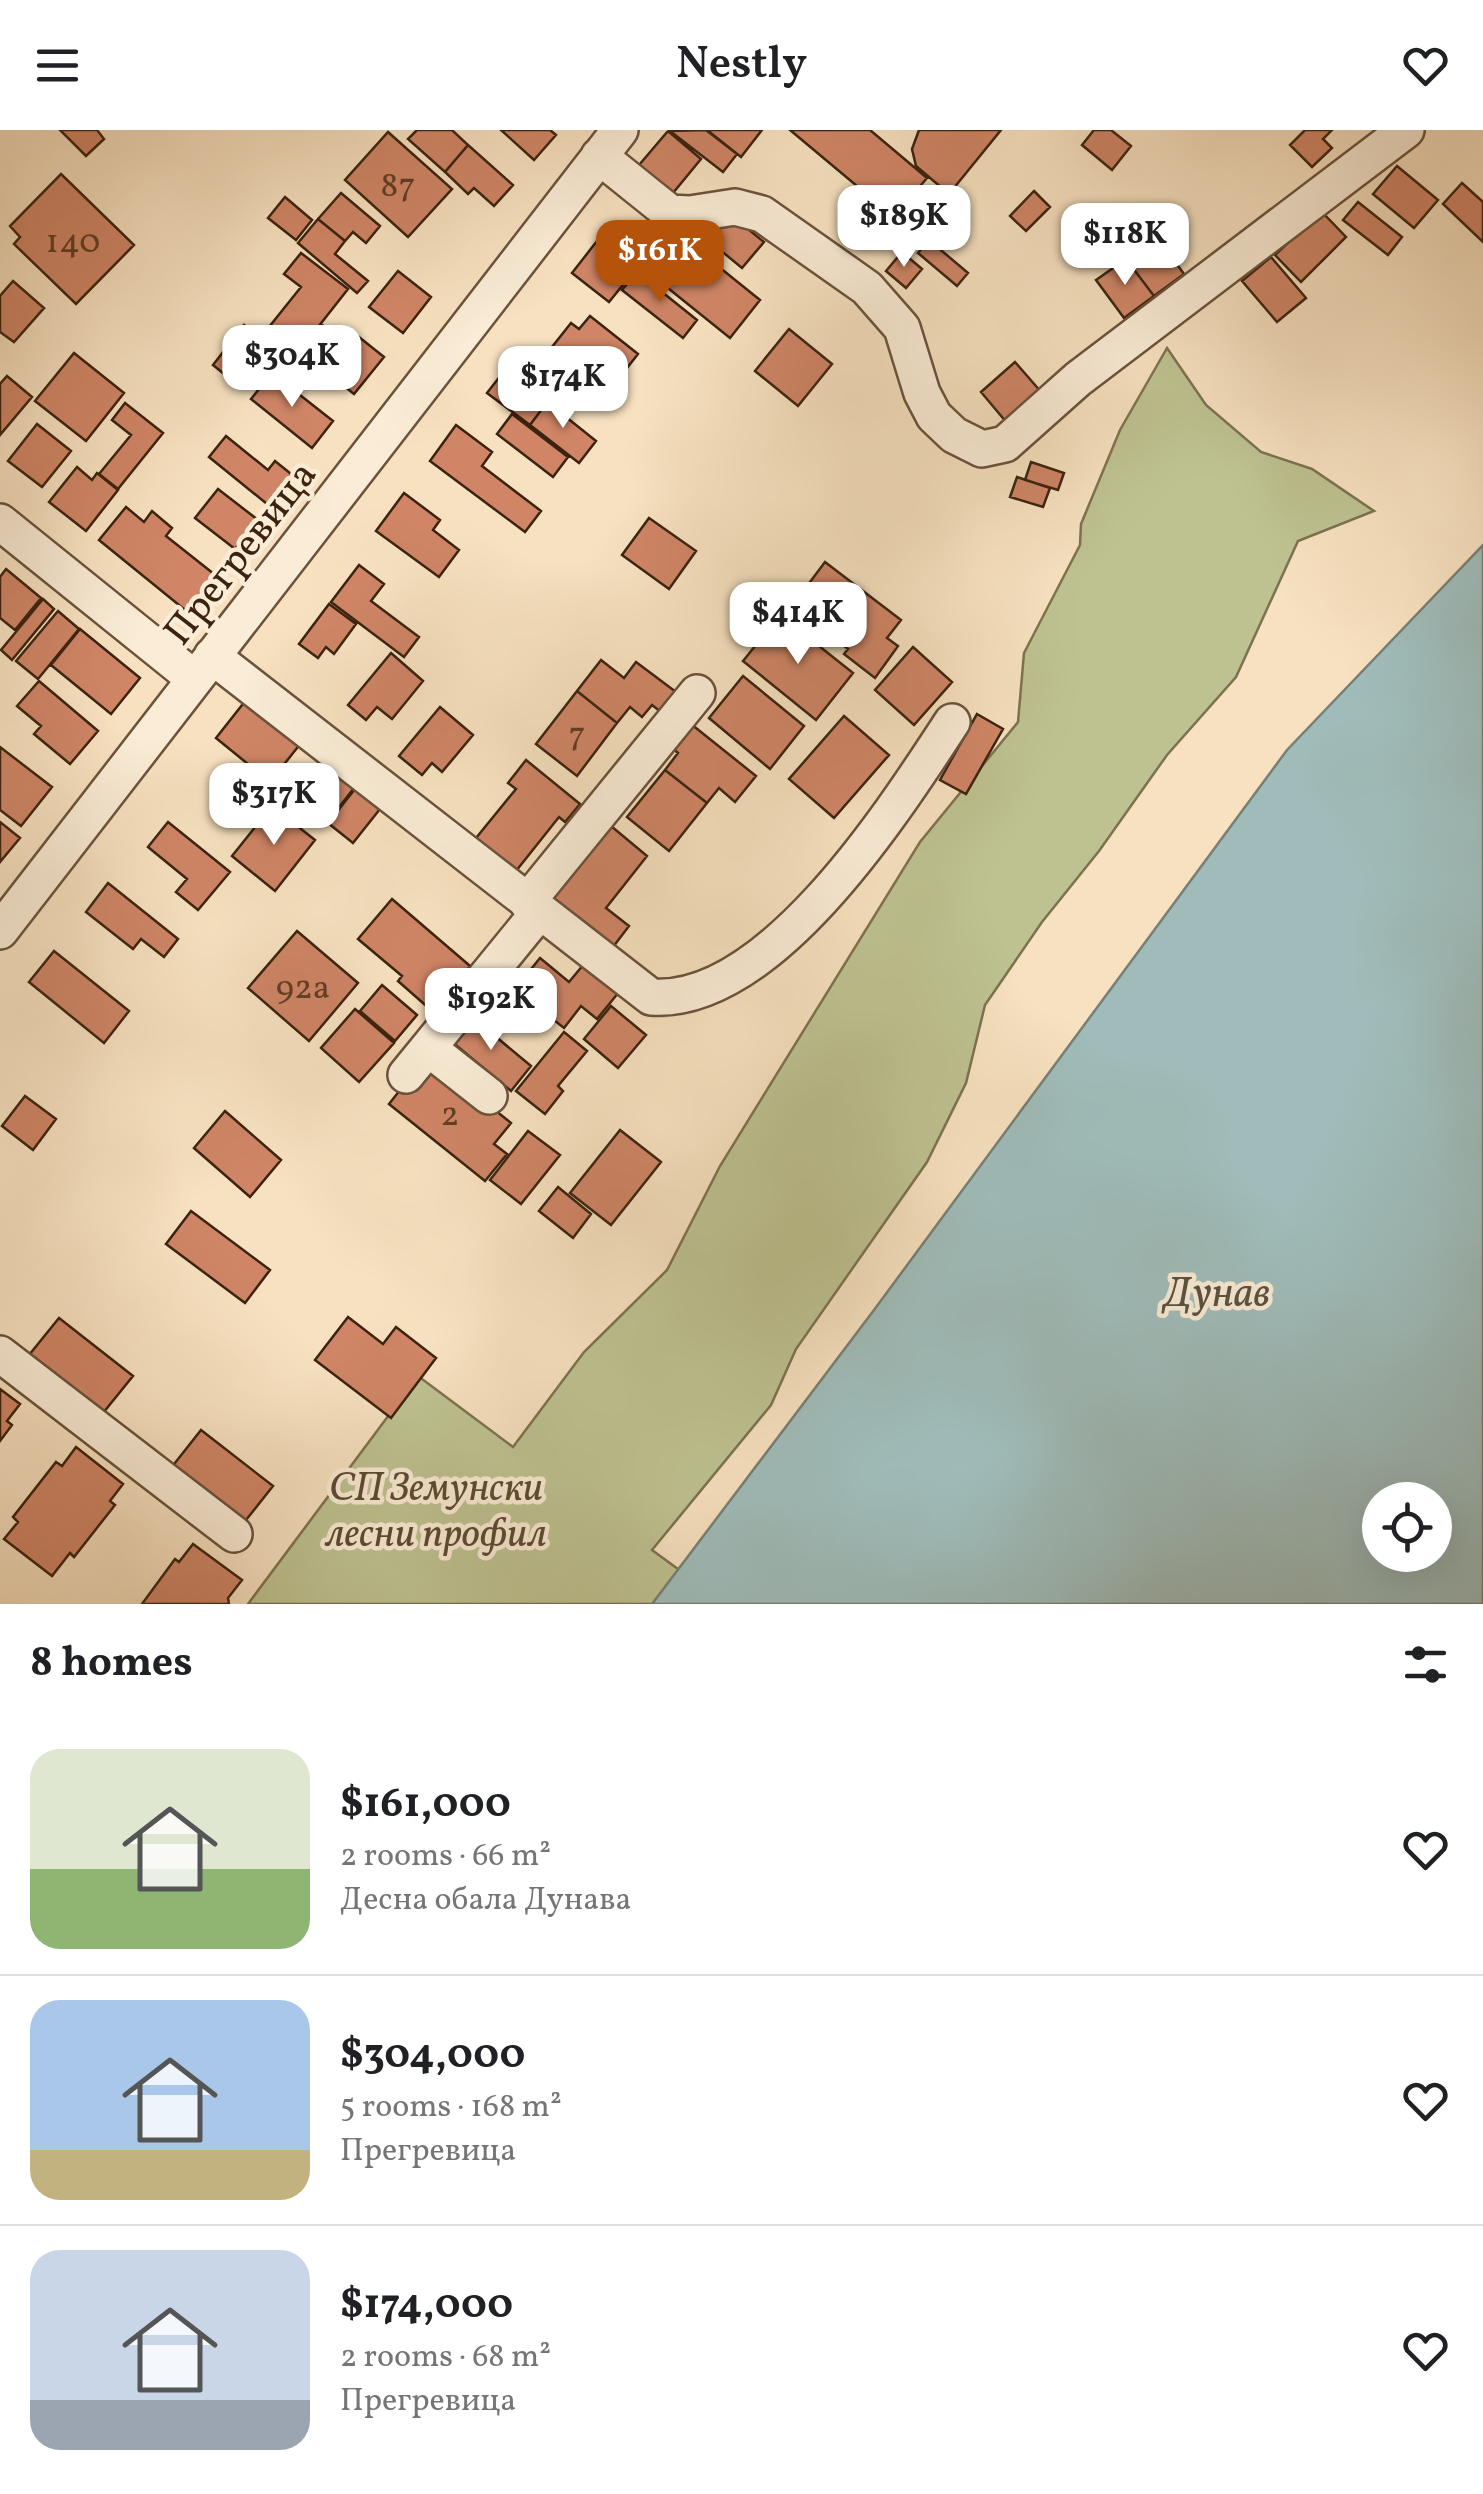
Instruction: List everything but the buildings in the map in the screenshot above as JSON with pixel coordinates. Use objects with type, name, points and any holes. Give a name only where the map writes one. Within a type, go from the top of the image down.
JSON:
[{"type":"street","points":[[610,143],[670,213],[736,207],[762,214],[867,288],[902,328],[922,393],[934,416],[954,435],[982,449],[1005,444],[1078,379],[1406,130]]},
{"type":"street","name":"Прегревица","points":[[0,931],[610,143]]},
{"type":"street","points":[[0,522],[533,907],[651,997],[686,994],[720,980],[790,930],[884,825],[952,722]]},
{"type":"street","points":[[489,1096],[417,1061],[697,693]]},
{"type":"street","points":[[0,1354],[234,1534]]},
{"type":"green space","name":"СП Земунски лесни профил","points":[[1167,348],[1206,405],[1261,452],[1312,469],[1374,511],[1298,541],[1236,677],[1167,755],[985,1005],[966,1083],[927,1162],[796,1349],[771,1405],[652,1550],[682,1572],[656,1604],[248,1604],[418,1376],[513,1447],[584,1352],[667,1270],[720,1166],[920,842],[1018,722],[1024,653],[1080,545],[1081,524],[1120,430]]},
{"type":"water","name":"Дунав","points":[[1483,545],[1483,1604],[652,1604],[1287,750]]}]
